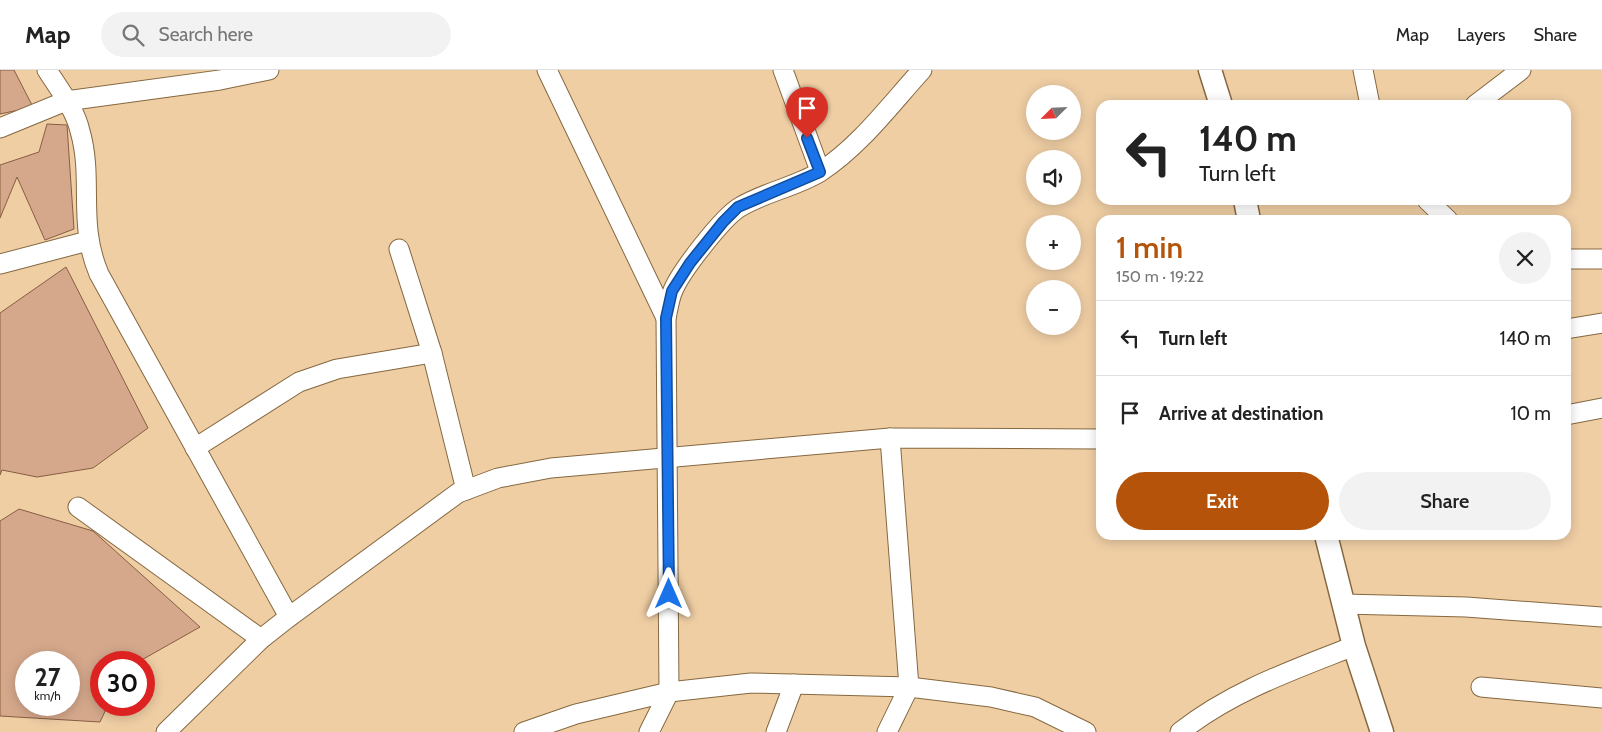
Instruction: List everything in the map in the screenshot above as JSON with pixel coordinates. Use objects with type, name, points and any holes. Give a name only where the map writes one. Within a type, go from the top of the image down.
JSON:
[{"type":"street","points":[[47,70],[80,129],[84,147],[88,241],[99,274],[288,617]]},
{"type":"street","points":[[0,128],[66,101],[220,80],[269,70]]},
{"type":"street","points":[[547,70],[666,318]]},
{"type":"street","points":[[783,70],[820,172]]},
{"type":"street","points":[[649,732],[669,692],[666,318],[672,291],[690,263],[723,222],[738,207],[820,172],[857,141],[922,70]]},
{"type":"street","points":[[1210,70],[1219,100]]},
{"type":"street","points":[[1363,70],[1369,100]]},
{"type":"street","points":[[1482,100],[1521,70]]},
{"type":"street","points":[[1432,205],[1443,215]]},
{"type":"street","points":[[0,264],[88,241]]},
{"type":"street","points":[[399,249],[432,353],[466,490]]},
{"type":"street","points":[[1571,259],[1602,259]]},
{"type":"street","points":[[1571,327],[1602,323]]},
{"type":"street","points":[[196,448],[299,382],[336,369],[432,353]]},
{"type":"street","points":[[1571,415],[1602,408]]},
{"type":"street","points":[[887,732],[909,687],[890,438]]},
{"type":"street","points":[[166,732],[261,639],[288,617],[458,493],[498,478],[551,468],[890,438],[1096,439]]},
{"type":"street","points":[[78,507],[261,639]]},
{"type":"street","points":[[1327,540],[1354,646],[1382,732]]},
{"type":"street","points":[[1343,604],[1466,607],[1602,617]]},
{"type":"street","points":[[1180,732],[1199,717],[1255,684],[1354,646]]},
{"type":"street","points":[[524,732],[576,714],[669,692],[751,683],[909,687],[991,697],[1035,707],[1086,732]]},
{"type":"street","points":[[776,732],[794,684]]},
{"type":"street","points":[[1481,687],[1602,698]]},
{"type":"building","points":[[0,70],[14,70],[33,107],[0,114]]},
{"type":"building","points":[[47,124],[67,125],[74,229],[45,240],[17,177],[0,218],[0,165],[39,152]]},
{"type":"building","points":[[66,267],[148,428],[93,468],[37,477],[2,470],[0,475],[0,313]]},
{"type":"building","points":[[19,509],[93,531],[200,627],[155,652],[90,651],[90,716],[103,716],[100,722],[0,716],[0,521]]},
{"type":"route","points":[[669,594],[666,318],[672,291],[690,263],[723,222],[738,207],[820,172],[807,138]]}]
